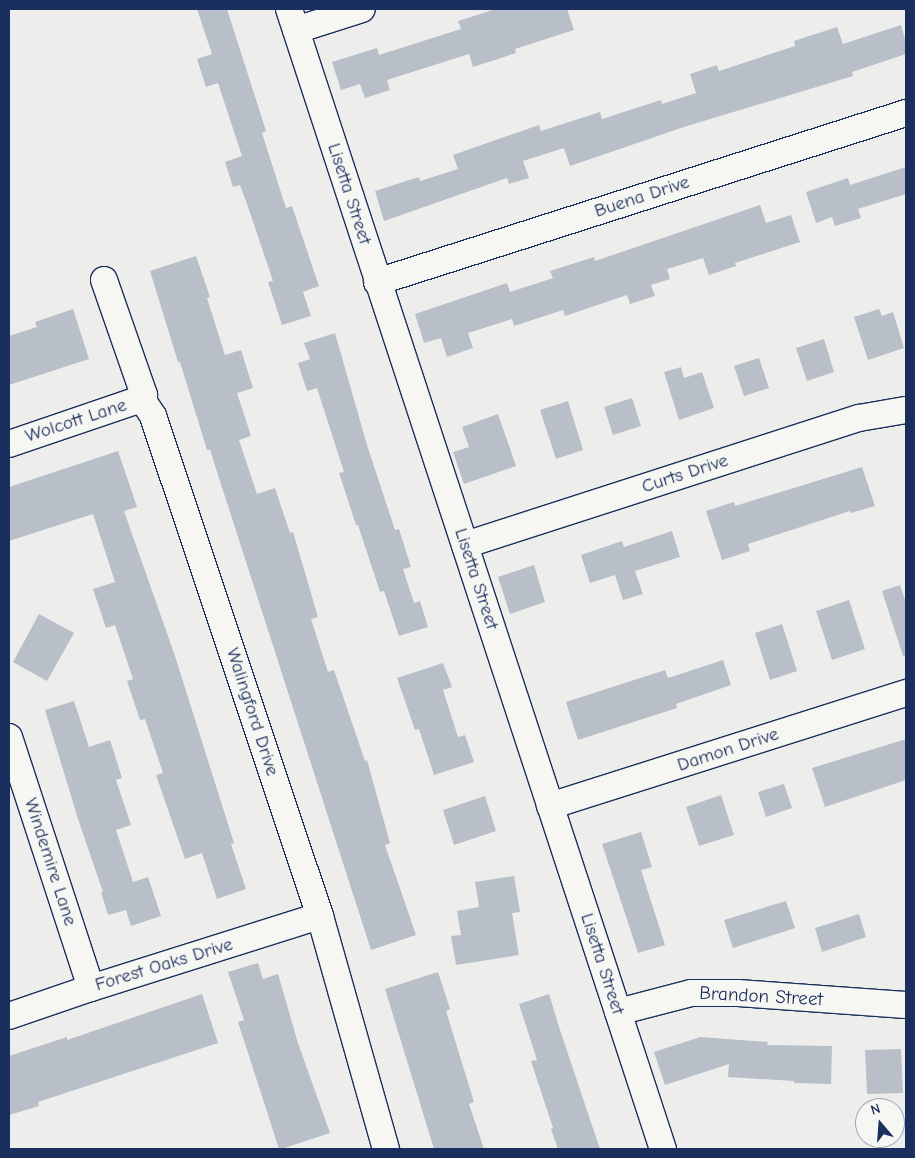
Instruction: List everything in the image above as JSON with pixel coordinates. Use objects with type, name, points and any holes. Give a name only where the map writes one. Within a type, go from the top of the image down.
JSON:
[{"type":"street","points":[[292,19],[362,9]]},
{"type":"street","name":"Lisetta Street","points":[[292,19],[662,1149]]},
{"type":"street","name":"Buena Drive","points":[[377,282],[906,113]]},
{"type":"street","name":"Walingford Drive","points":[[104,280],[144,395],[144,402],[153,416],[320,916],[386,1149]]},
{"type":"street","name":"Wolcott Lane","points":[[9,444],[135,401],[144,402]]},
{"type":"street","name":"Curts Drive","points":[[464,545],[859,418],[906,410]]},
{"type":"street","name":"Damon Drive","points":[[550,806],[906,693]]},
{"type":"street","name":"Windemire Lane","points":[[9,737],[91,988]]},
{"type":"street","name":"Forest Oaks Drive","points":[[9,1016],[91,988],[320,916]]},
{"type":"street","name":"Brandon Street","points":[[618,1012],[691,993],[738,993],[906,1006]]},
{"type":"building","points":[[197,9],[227,9],[266,131],[262,133],[286,208],[292,206],[319,286],[303,292],[311,316],[282,325],[268,282],[273,281],[247,204],[240,185],[233,187],[225,162],[242,156],[218,83],[206,87],[197,59],[212,54]]},
{"type":"building","points":[[496,9],[567,9],[574,30],[515,49],[516,53],[473,67],[469,54],[387,80],[390,90],[365,98],[360,84],[341,90],[332,62],[377,48],[379,55],[461,29],[458,21]]},
{"type":"building","points":[[901,25],[906,42],[906,54],[852,72],[853,76],[687,126],[570,166],[564,148],[523,161],[529,178],[509,184],[507,178],[384,221],[375,191],[419,177],[420,181],[458,169],[453,155],[539,125],[541,131],[600,112],[602,119],[661,100],[662,104],[696,93],[690,74],[717,65],[719,71],[795,46],[794,41],[837,27],[843,44]]},
{"type":"building","points":[[906,167],[906,194],[858,209],[861,218],[835,226],[832,217],[816,223],[806,192],[848,178],[850,185]]},
{"type":"building","points":[[760,205],[766,223],[791,215],[800,242],[735,263],[736,266],[709,275],[703,258],[667,269],[670,279],[651,285],[655,296],[630,304],[627,295],[565,316],[563,310],[514,326],[512,319],[468,333],[473,348],[447,357],[441,338],[424,343],[415,314],[507,283],[510,292],[553,278],[550,271],[594,257],[595,261]]},
{"type":"building","points":[[196,256],[210,297],[207,298],[225,355],[241,350],[253,388],[237,393],[251,436],[239,440],[257,494],[275,488],[290,533],[293,532],[318,617],[311,619],[328,672],[334,670],[365,761],[367,760],[390,843],[385,845],[416,935],[371,950],[210,450],[207,450],[150,271]]},
{"type":"building","points":[[73,309],[89,359],[9,385],[9,336],[37,327],[35,322]]},
{"type":"building","points":[[879,309],[882,316],[893,312],[904,348],[868,360],[854,317]]},
{"type":"building","points":[[335,333],[367,445],[395,530],[399,529],[411,567],[403,569],[414,603],[420,601],[428,627],[399,636],[384,591],[380,592],[358,525],[356,525],[339,473],[344,472],[317,388],[307,391],[298,363],[310,359],[304,343]]},
{"type":"building","points":[[824,339],[834,372],[807,381],[796,348]]},
{"type":"building","points":[[759,358],[769,388],[744,396],[734,366]]},
{"type":"building","points":[[681,367],[684,378],[702,372],[714,408],[679,420],[664,372]]},
{"type":"building","points":[[632,398],[641,426],[613,435],[604,407]]},
{"type":"building","points":[[568,401],[583,450],[556,459],[540,410]]},
{"type":"building","points":[[498,414],[516,466],[464,484],[453,452],[469,447],[462,427]]},
{"type":"building","points":[[118,451],[137,507],[124,511],[175,656],[234,843],[231,844],[246,889],[217,899],[202,853],[185,859],[156,775],[163,773],[145,719],[140,720],[127,681],[133,679],[115,625],[106,628],[93,589],[115,582],[93,514],[9,541],[9,487]]},
{"type":"building","points":[[862,467],[875,506],[851,513],[850,511],[748,544],[750,551],[722,560],[706,511],[734,502],[735,506]]},
{"type":"building","points":[[672,531],[680,557],[635,571],[643,594],[623,600],[615,575],[590,583],[581,555],[622,541],[624,547]]},
{"type":"building","points":[[534,565],[545,602],[510,614],[498,577]]},
{"type":"building","points":[[900,585],[906,603],[906,655],[903,656],[882,591]]},
{"type":"building","points":[[849,600],[865,649],[832,660],[816,611]]},
{"type":"building","points":[[39,614],[74,633],[47,681],[13,662]]},
{"type":"building","points":[[782,624],[797,671],[770,680],[755,633]]},
{"type":"building","points":[[723,660],[731,685],[676,704],[677,708],[578,740],[566,702],[665,670],[668,678]]},
{"type":"building","points":[[443,663],[452,687],[443,690],[458,737],[465,735],[474,762],[434,775],[419,729],[415,730],[397,678]]},
{"type":"building","points":[[74,701],[89,747],[110,740],[122,778],[116,780],[131,825],[116,830],[133,882],[148,877],[161,916],[131,926],[126,910],[108,915],[101,892],[103,892],[78,819],[45,710]]},
{"type":"building","points":[[906,739],[906,780],[825,807],[812,768]]},
{"type":"building","points":[[784,784],[792,808],[766,817],[758,792]]},
{"type":"building","points":[[721,795],[734,835],[699,846],[686,807]]},
{"type":"building","points":[[485,796],[496,831],[454,845],[443,810]]},
{"type":"building","points":[[641,832],[652,867],[641,870],[665,945],[638,953],[602,844]]},
{"type":"building","points":[[514,876],[520,912],[512,913],[519,955],[456,965],[451,936],[461,935],[457,911],[479,907],[475,882]]},
{"type":"building","points":[[786,901],[795,928],[733,948],[724,920]]},
{"type":"building","points":[[859,914],[866,937],[822,952],[815,928]]},
{"type":"building","points":[[258,963],[263,979],[278,974],[298,1043],[330,1133],[281,1149],[279,1149],[238,1022],[244,1020],[228,972]]},
{"type":"building","points":[[438,972],[450,1009],[446,1011],[474,1102],[469,1104],[484,1149],[434,1149],[385,989]]},
{"type":"building","points":[[202,994],[218,1043],[38,1102],[39,1106],[9,1115],[9,1056],[67,1037],[67,1040]]},
{"type":"building","points":[[549,994],[600,1149],[558,1149],[551,1129],[553,1128],[531,1061],[537,1060],[519,1004]]},
{"type":"building","points":[[700,1037],[768,1042],[767,1045],[832,1046],[831,1084],[794,1083],[794,1081],[728,1077],[729,1064],[665,1085],[654,1052]]},
{"type":"building","points":[[901,1049],[903,1093],[867,1094],[865,1050]]}]
